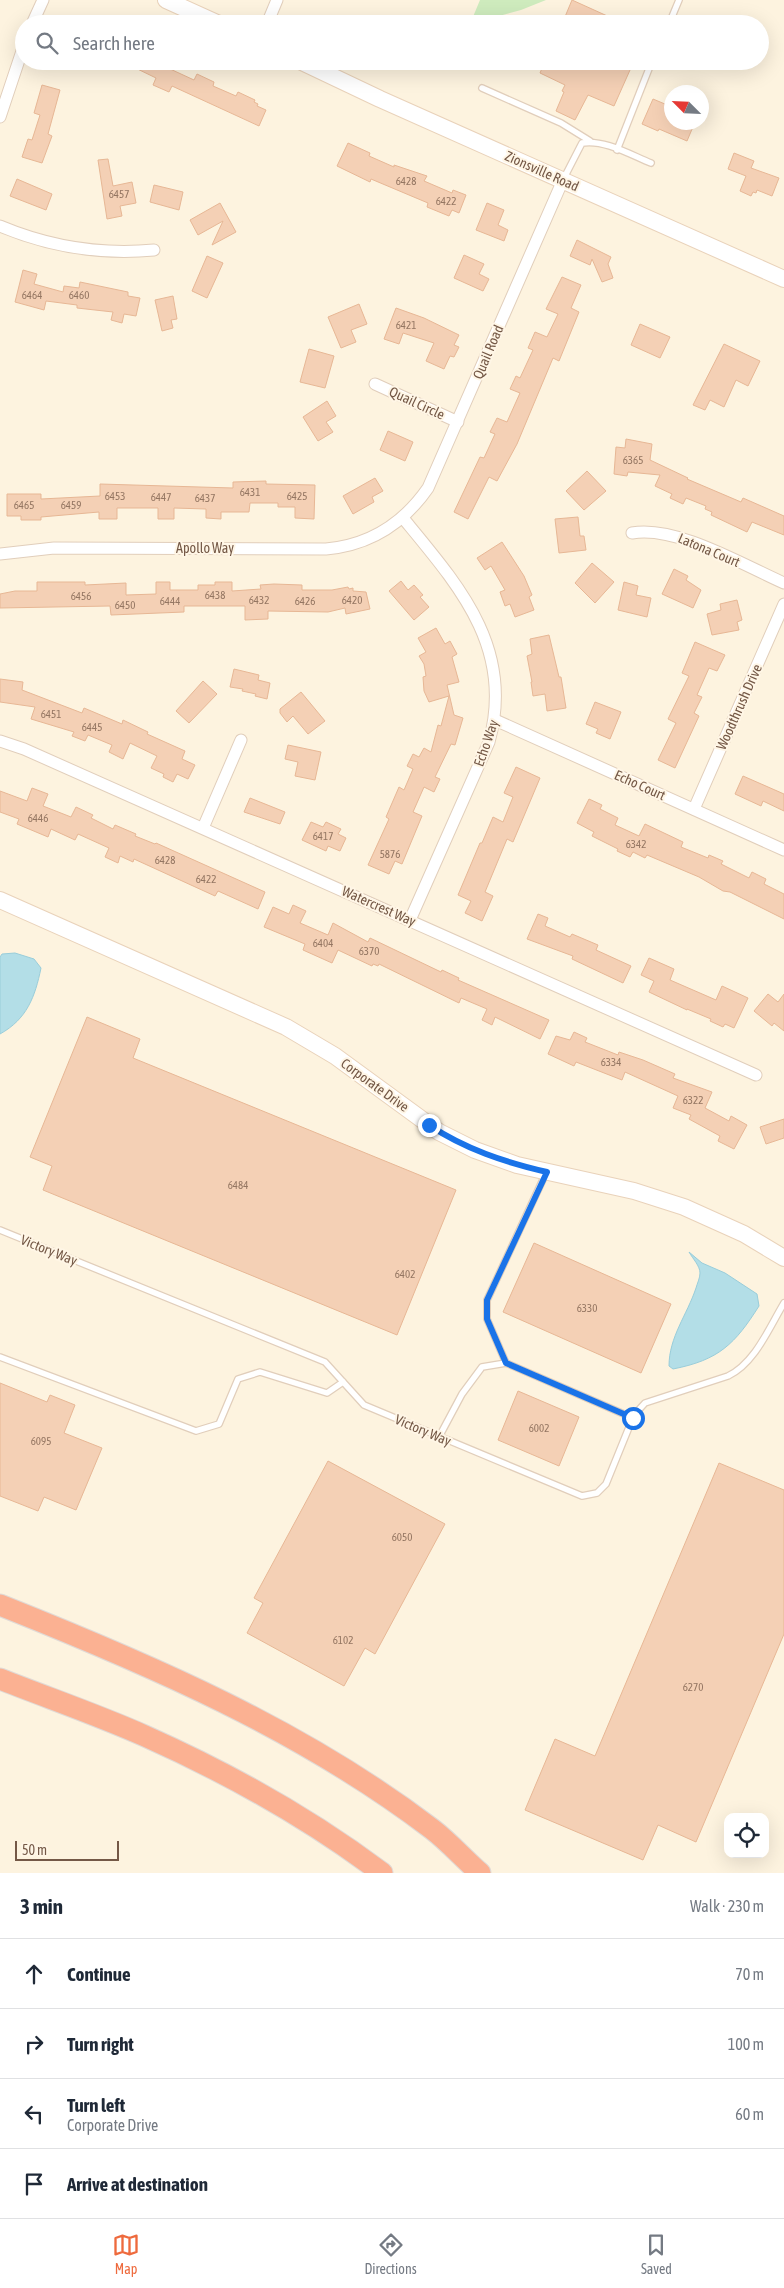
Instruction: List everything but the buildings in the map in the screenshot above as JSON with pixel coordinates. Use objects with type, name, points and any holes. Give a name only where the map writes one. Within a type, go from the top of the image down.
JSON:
[{"type":"highway","points":[[0,1605],[160,1671],[260,1721],[308,1748],[434,1830],[480,1873]]},
{"type":"highway","points":[[0,1678],[145,1736],[231,1779],[305,1822],[382,1873]]},
{"type":"street","points":[[36,15],[43,0]]},
{"type":"street","points":[[166,0],[199,15]]},
{"type":"street","points":[[271,15],[277,0]]},
{"type":"street","points":[[0,117],[16,70]]},
{"type":"street","name":"Zionsville Road","points":[[320,70],[784,279]]},
{"type":"street","name":"Quail Road","points":[[403,518],[428,488],[563,180]]},
{"type":"street","points":[[0,226],[33,239],[76,249],[122,252],[154,250]]},
{"type":"street","name":"Quail Circle","points":[[375,384],[458,422]]},
{"type":"street","name":"Apollo Way","points":[[0,554],[54,548],[332,548],[352,545],[370,539],[388,530],[403,518]]},
{"type":"street","name":"Echo Way","points":[[403,518],[456,584],[473,612],[486,642],[497,696],[495,720],[489,742],[410,920]]},
{"type":"street","name":"Latona Court","points":[[632,533],[651,531],[676,536],[784,583]]},
{"type":"street","name":"Woodthrush Drive","points":[[694,809],[784,604]]},
{"type":"street","name":"Echo Court","points":[[495,720],[784,850]]},
{"type":"street","points":[[203,828],[241,740]]},
{"type":"street","name":"Watercrest Way","points":[[0,741],[24,749],[203,828],[756,1075]]},
{"type":"street","name":"Corporate Drive","points":[[0,900],[286,1027],[335,1056],[429,1125],[456,1142],[499,1160],[634,1191],[684,1207],[744,1234],[784,1258]]},
{"type":"lane","points":[[673,15],[680,0]]},
{"type":"lane","points":[[617,150],[648,70]]},
{"type":"lane","points":[[482,88],[561,123],[590,141],[651,163]]},
{"type":"lane","points":[[563,180],[582,143],[590,141]]},
{"type":"lane","points":[[506,1363],[487,1319],[487,1300],[547,1172]]},
{"type":"lane","name":"Victory Way","points":[[0,1230],[325,1362],[364,1405],[576,1495],[585,1496],[597,1493],[606,1484],[638,1409],[645,1403],[728,1376],[744,1366],[784,1303]]},
{"type":"lane","points":[[0,1357],[196,1431],[219,1424],[238,1379],[260,1372],[327,1394],[343,1382]]},
{"type":"lane","points":[[439,1437],[462,1394],[482,1367],[506,1363],[633,1418]]},
{"type":"green space","points":[[480,0],[546,0],[503,15],[474,15]]},
{"type":"water","points":[[15,953],[34,959],[41,968],[33,998],[17,1021],[0,1034],[0,957],[2,954]]},
{"type":"water","points":[[689,1252],[702,1263],[725,1273],[757,1294],[759,1306],[742,1331],[724,1348],[702,1361],[673,1369],[669,1366],[672,1345],[700,1275],[700,1270]]},
{"type":"route","points":[[429,1125],[456,1142],[486,1155],[547,1172],[487,1300],[487,1319],[506,1363],[633,1418]]}]
